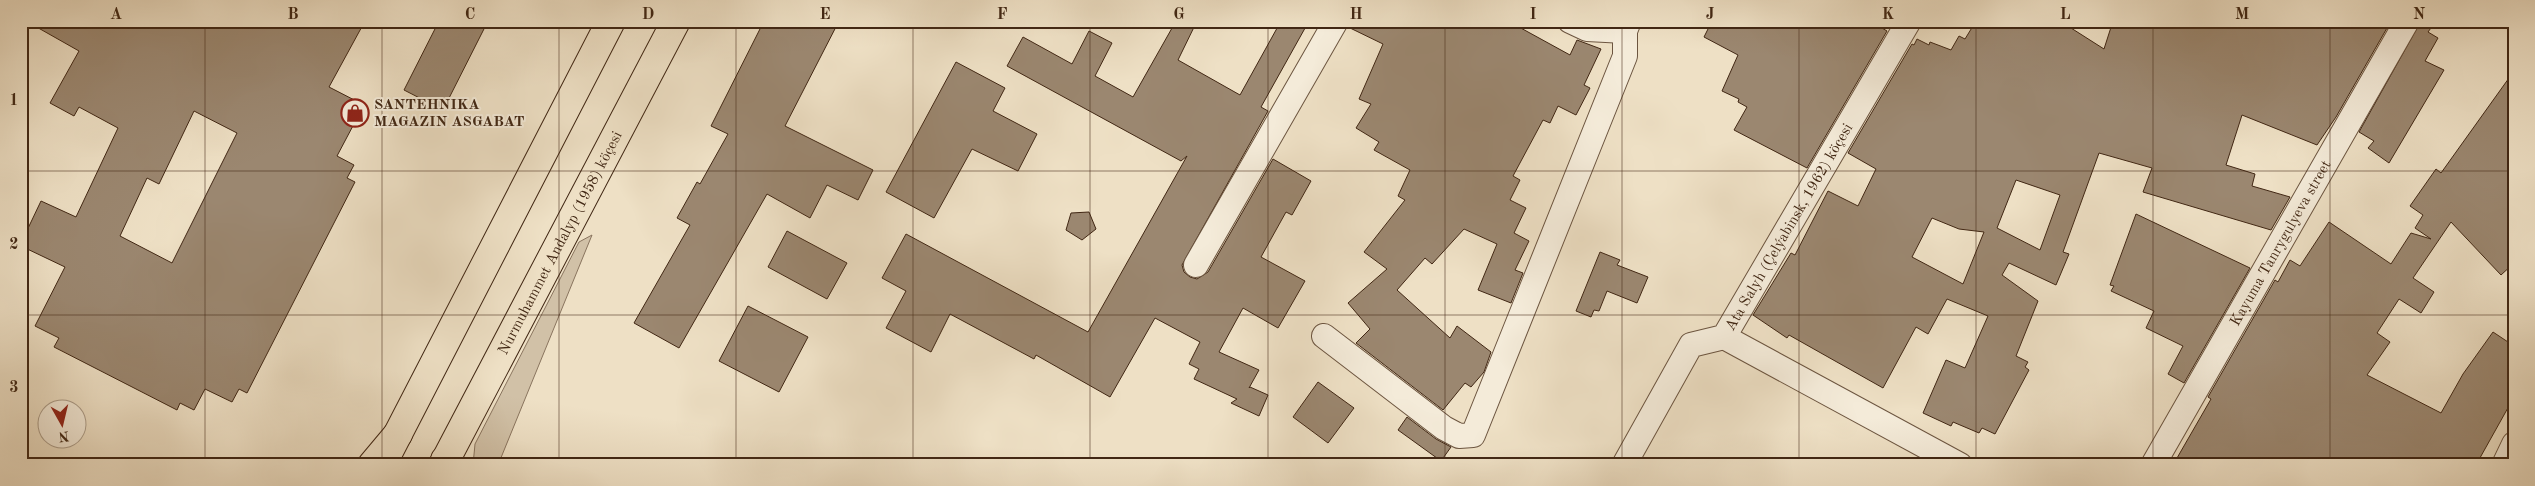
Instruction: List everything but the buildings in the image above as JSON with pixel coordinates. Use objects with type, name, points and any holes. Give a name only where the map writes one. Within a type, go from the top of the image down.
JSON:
[{"type":"main road","points":[[382,465],[611,21]]},
{"type":"main road","name":"Nurmuhammet Andalyp (1958) köçesi","points":[[444,463],[676,21]]},
{"type":"main road","points":[[372,465],[398,434]]},
{"type":"street","points":[[1196,265],[1336,21]]},
{"type":"street","points":[[1324,336],[1444,428],[1459,436],[1473,435],[1625,56],[1627,26],[1587,29],[1570,21]]},
{"type":"street","name":"Ata Salyh (Çelýabinsk, 1962) köçesi","points":[[1624,465],[1691,345],[1724,337],[1910,21]]},
{"type":"street","name":"Kayuma Tanrygulyeva street","points":[[2153,465],[2407,21]]},
{"type":"street","points":[[1724,337],[1960,465]]},
{"type":"street","points":[[2504,465],[2514,444]]},
{"type":"shaded area","points":[[592,235],[498,465],[473,465],[475,444],[579,242]]},
{"type":"place","name":"SANTEHNIKA MAGAZIN ASGABAT","points":[[355,113]]}]
